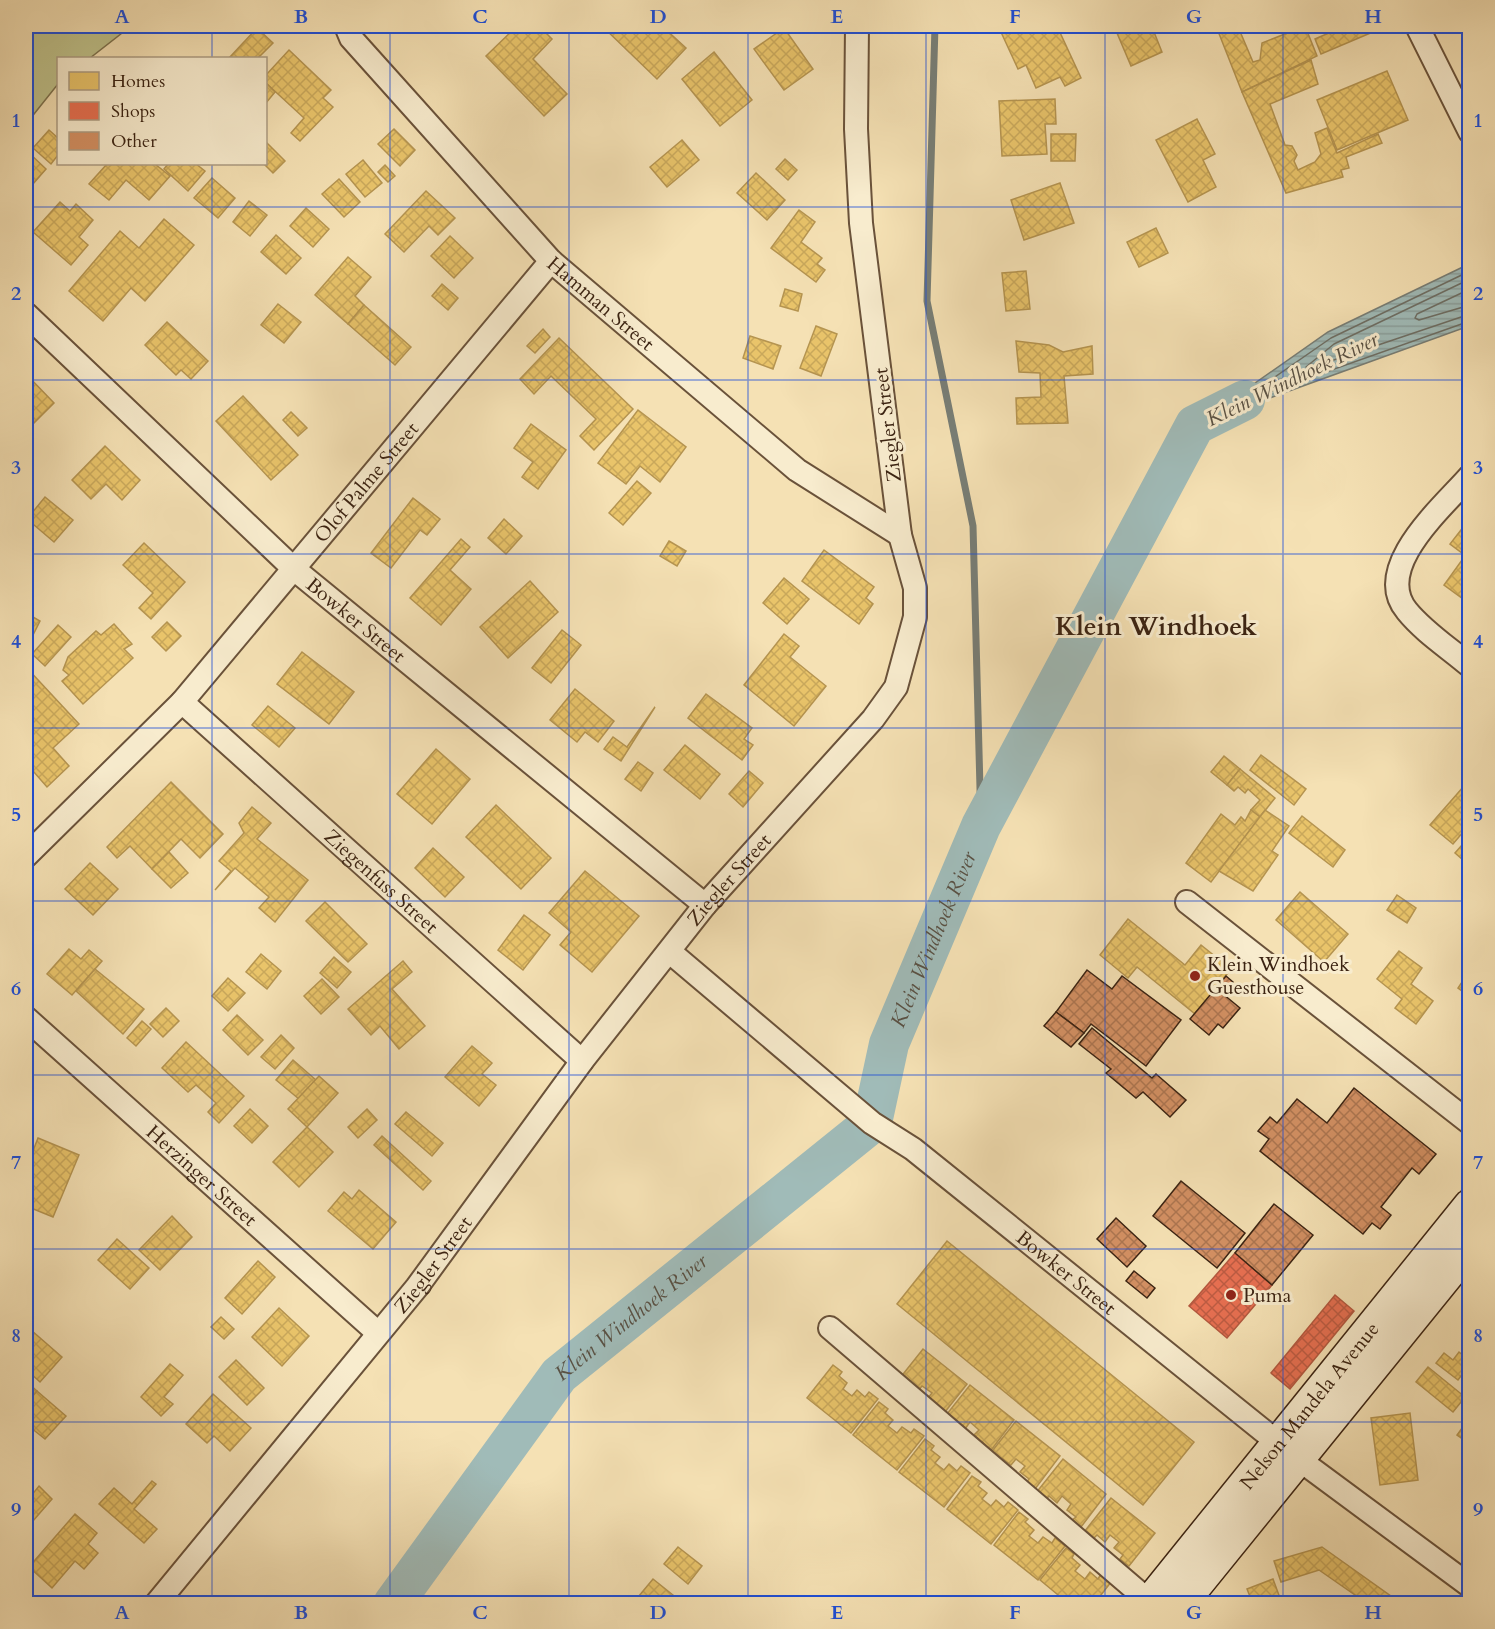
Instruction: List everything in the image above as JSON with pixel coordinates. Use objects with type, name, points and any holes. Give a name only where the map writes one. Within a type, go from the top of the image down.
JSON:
[{"type":"main road","name":"Nelson Mandela Avenue","points":[[1287,1450],[1470,1206]]},
{"type":"main road","name":"Nelson Mandela Avenue","points":[[1160,1603],[1287,1450],[1470,1246]]},
{"type":"street","points":[[328,26],[348,32]]},
{"type":"street","name":"Ziegler Street","points":[[156,1604],[417,1287],[582,1061],[705,905],[873,719],[896,687],[915,617],[915,588],[900,535],[861,223],[856,129],[857,26]]},
{"type":"street","points":[[1418,26],[1470,132]]},
{"type":"street","name":"Hamman Street","points":[[348,32],[550,261],[797,470],[900,535]]},
{"type":"street","name":"Olof Palme Street","points":[[26,856],[182,702],[550,261]]},
{"type":"street","name":"Bowker Street","points":[[26,314],[294,568],[705,905]]},
{"type":"street","points":[[1470,476],[1408,548],[1399,564],[1398,590],[1405,609],[1470,666]]},
{"type":"street","name":"Ziegenfuss Street","points":[[182,702],[582,1061]]},
{"type":"street","points":[[1187,902],[1470,1123]]},
{"type":"street","name":"Bowker Street","points":[[670,952],[872,1123],[914,1149],[1287,1450],[1470,1586]]},
{"type":"street","name":"Herzinger Street","points":[[26,1018],[378,1333]]},
{"type":"street","points":[[830,1328],[1160,1603]]},
{"type":"green space","points":[[26,26],[131,26],[91,57],[57,57],[57,85],[26,124]]},
{"type":"water","points":[[1469,264],[1469,326],[1195,425],[1328,332]]},
{"type":"building: Homes","points":[[517,26],[539,26],[552,39],[533,59],[567,94],[544,116],[486,56]]},
{"type":"building: Homes","points":[[602,26],[662,26],[686,48],[657,79]]},
{"type":"building: Homes","points":[[1010,26],[1057,26],[1081,78],[1065,86],[1060,77],[1036,88],[1026,65],[1018,69],[1000,30]]},
{"type":"building: Homes","points":[[1114,26],[1170,26],[1154,32],[1162,52],[1131,66]]},
{"type":"building: Homes","points":[[1216,26],[1249,26],[1239,29],[1253,62],[1260,60],[1262,43],[1305,26],[1317,56],[1242,92]]},
{"type":"building: Homes","points":[[1345,26],[1387,26],[1321,54],[1315,39]]},
{"type":"building: Homes","points":[[257,28],[273,43],[259,57],[230,57]]},
{"type":"building: Homes","points":[[784,28],[813,69],[784,90],[754,49]]},
{"type":"building: Homes","points":[[289,50],[331,90],[323,98],[333,107],[300,141],[291,133],[304,118],[267,84],[267,74]]},
{"type":"building: Homes","points":[[714,52],[752,100],[720,126],[682,79]]},
{"type":"building: Homes","points":[[1311,60],[1318,84],[1270,104],[1285,145],[1292,146],[1297,155],[1294,161],[1298,170],[1315,162],[1321,154],[1315,133],[1327,128],[1337,153],[1378,134],[1382,143],[1346,157],[1349,168],[1341,170],[1343,177],[1286,193],[1242,92]]},
{"type":"building: Homes","points":[[1387,71],[1408,120],[1337,150],[1317,100]]},
{"type":"building: Homes","points":[[267,84],[275,92],[267,102]]},
{"type":"building: Homes","points":[[1055,99],[1056,124],[1045,124],[1047,154],[1002,156],[999,101]]},
{"type":"building: Homes","points":[[1197,119],[1215,154],[1203,160],[1216,187],[1188,202],[1156,140]]},
{"type":"building: Homes","points":[[394,129],[415,150],[400,166],[378,144]]},
{"type":"building: Homes","points":[[49,130],[57,137],[57,156],[51,164],[33,148]]},
{"type":"building: Homes","points":[[1051,134],[1076,134],[1075,161],[1051,161]]},
{"type":"building: Homes","points":[[682,140],[699,160],[667,187],[650,167]]},
{"type":"building: Homes","points":[[267,143],[285,161],[273,173],[265,165],[267,165]]},
{"type":"building: Homes","points":[[26,150],[46,169],[26,192]]},
{"type":"building: Homes","points":[[785,159],[797,170],[788,180],[776,169]]},
{"type":"building: Homes","points":[[363,160],[382,183],[365,197],[346,174]]},
{"type":"building: Homes","points":[[106,165],[156,165],[170,176],[149,200],[126,180],[109,200],[89,184]]},
{"type":"building: Homes","points":[[167,165],[197,165],[205,171],[188,191],[164,169]]},
{"type":"building: Homes","points":[[385,165],[395,176],[388,182],[378,172]]},
{"type":"building: Homes","points":[[756,173],[785,200],[767,220],[737,193]]},
{"type":"building: Homes","points":[[212,178],[235,198],[218,218],[194,198]]},
{"type":"building: Homes","points":[[339,179],[360,202],[344,217],[322,194]]},
{"type":"building: Homes","points":[[1060,183],[1074,223],[1024,240],[1011,200]]},
{"type":"building: Homes","points":[[426,191],[455,218],[438,235],[429,226],[404,252],[385,234]]},
{"type":"building: Homes","points":[[249,201],[267,215],[250,236],[233,222]]},
{"type":"building: Homes","points":[[60,202],[70,211],[76,204],[93,220],[79,237],[88,245],[71,265],[33,232]]},
{"type":"building: Homes","points":[[306,208],[329,229],[313,247],[290,226]]},
{"type":"building: Homes","points":[[799,210],[815,222],[801,242],[822,258],[817,264],[825,270],[816,282],[771,248]]},
{"type":"building: Homes","points":[[164,219],[194,245],[145,301],[131,288],[103,321],[69,291],[120,231],[139,248]]},
{"type":"building: Homes","points":[[1156,228],[1168,253],[1139,267],[1127,242]]},
{"type":"building: Homes","points":[[276,235],[301,258],[286,274],[261,252]]},
{"type":"building: Homes","points":[[450,236],[473,258],[454,278],[431,256]]},
{"type":"building: Homes","points":[[348,257],[371,277],[355,296],[364,305],[348,324],[315,295]]},
{"type":"building: Homes","points":[[1026,271],[1030,309],[1006,311],[1002,273]]},
{"type":"building: Homes","points":[[442,284],[458,298],[448,310],[432,296]]},
{"type":"building: Homes","points":[[785,289],[802,294],[798,311],[780,306]]},
{"type":"building: Homes","points":[[278,304],[301,322],[284,343],[261,325]]},
{"type":"building: Homes","points":[[364,305],[411,347],[395,365],[348,324]]},
{"type":"building: Homes","points":[[167,322],[208,361],[191,379],[181,370],[176,375],[145,345]]},
{"type":"building: Homes","points":[[816,326],[837,334],[821,376],[800,368]]},
{"type":"building: Homes","points":[[543,329],[550,337],[535,353],[527,346]]},
{"type":"building: Homes","points":[[750,336],[781,346],[773,369],[743,358]]},
{"type":"building: Homes","points":[[559,338],[633,409],[594,450],[580,436],[596,419],[551,376],[534,394],[520,379]]},
{"type":"building: Homes","points":[[1016,341],[1049,345],[1063,352],[1092,346],[1093,374],[1064,376],[1068,423],[1017,424],[1016,398],[1041,397],[1040,373],[1019,372]]},
{"type":"building: Homes","points":[[27,375],[54,403],[26,431],[26,377]]},
{"type":"building: Homes","points":[[243,396],[298,455],[271,480],[216,421]]},
{"type":"building: Homes","points":[[638,410],[686,447],[660,482],[640,466],[626,484],[598,463]]},
{"type":"building: Homes","points":[[291,412],[307,428],[298,436],[283,420]]},
{"type":"building: Homes","points":[[531,424],[566,450],[538,489],[522,477],[533,462],[514,448]]},
{"type":"building: Homes","points":[[105,446],[140,480],[122,500],[106,484],[91,499],[72,480]]},
{"type":"building: Homes","points":[[637,481],[651,493],[623,525],[609,513]]},
{"type":"building: Homes","points":[[45,497],[73,520],[54,542],[27,519]]},
{"type":"building: Homes","points":[[413,498],[440,519],[427,535],[420,530],[391,568],[371,553]]},
{"type":"building: Homes","points":[[504,519],[522,536],[506,554],[488,538]]},
{"type":"building: Homes","points":[[1464,526],[1470,530],[1470,559],[1450,544]]},
{"type":"building: Homes","points":[[461,539],[470,547],[450,570],[471,589],[441,625],[410,598]]},
{"type":"building: Homes","points":[[669,541],[686,551],[677,566],[660,556]]},
{"type":"building: Homes","points":[[144,543],[185,582],[151,619],[139,608],[153,593],[123,565]]},
{"type":"building: Homes","points":[[824,550],[874,587],[866,598],[873,604],[859,624],[802,581]]},
{"type":"building: Homes","points":[[1462,560],[1470,565],[1470,604],[1444,585]]},
{"type":"building: Homes","points":[[784,578],[809,599],[787,624],[763,603]]},
{"type":"building: Homes","points":[[530,581],[558,612],[508,658],[480,627]]},
{"type":"building: Homes","points":[[26,585],[32,592],[26,598]]},
{"type":"building: Homes","points":[[26,613],[40,621],[32,637],[26,634]]},
{"type":"building: Homes","points":[[167,622],[181,636],[166,651],[152,637]]},
{"type":"building: Homes","points":[[114,624],[132,644],[124,649],[133,658],[83,704],[62,681],[69,675],[63,670],[68,657],[96,631],[101,635]]},
{"type":"building: Homes","points":[[58,625],[71,637],[45,666],[32,654]]},
{"type":"building: Homes","points":[[562,630],[581,645],[551,683],[532,668]]},
{"type":"building: Homes","points":[[784,634],[799,646],[790,657],[826,686],[794,726],[744,685]]},
{"type":"building: Homes","points":[[302,652],[354,692],[329,724],[277,684]]},
{"type":"building: Homes","points":[[26,667],[79,724],[53,748],[69,766],[47,787],[26,763],[26,749],[29,746],[26,743]]},
{"type":"building: Homes","points":[[575,689],[614,721],[598,742],[585,732],[577,742],[550,720]]},
{"type":"building: Homes","points":[[706,694],[752,728],[744,739],[753,745],[742,760],[688,718]]},
{"type":"building: Homes","points":[[268,706],[295,728],[279,747],[252,725]]},
{"type":"building: Homes","points":[[655,707],[621,761],[604,749],[613,737],[627,747]]},
{"type":"building: Homes","points":[[685,745],[720,774],[700,799],[664,770]]},
{"type":"building: Homes","points":[[436,749],[470,779],[432,824],[397,794]]},
{"type":"building: Homes","points":[[1261,755],[1306,789],[1294,805],[1250,770]]},
{"type":"building: Homes","points":[[1224,756],[1240,769],[1227,785],[1211,772]]},
{"type":"building: Homes","points":[[638,762],[653,773],[641,791],[625,779]]},
{"type":"building: Homes","points":[[1240,769],[1275,798],[1260,817],[1251,810],[1260,800],[1248,789],[1245,793],[1238,787],[1234,791],[1227,785]]},
{"type":"building: Homes","points":[[749,771],[763,783],[743,807],[729,794]]},
{"type":"building: Homes","points":[[171,782],[223,834],[200,858],[181,839],[152,869],[130,846],[117,858],[107,847]]},
{"type":"building: Homes","points":[[1464,786],[1470,790],[1470,824],[1453,844],[1430,825]]},
{"type":"building: Homes","points":[[496,805],[551,858],[521,889],[466,837]]},
{"type":"building: Homes","points":[[252,807],[271,823],[257,839],[308,880],[275,922],[259,908],[269,897],[235,868],[215,890],[231,871],[219,861],[244,833],[239,823]]},
{"type":"building: Homes","points":[[1251,810],[1260,817],[1211,882],[1186,863],[1221,814],[1235,825],[1241,817],[1245,821]]},
{"type":"building: Homes","points":[[1265,810],[1289,826],[1272,851],[1278,855],[1253,891],[1219,871]]},
{"type":"building: Homes","points":[[1302,816],[1345,850],[1333,867],[1289,833]]},
{"type":"building: Homes","points":[[1470,836],[1470,866],[1455,853]]},
{"type":"building: Homes","points":[[433,848],[464,877],[445,897],[415,868]]},
{"type":"building: Homes","points":[[169,852],[188,873],[171,888],[152,869]]},
{"type":"building: Homes","points":[[90,863],[118,889],[93,915],[65,889]]},
{"type":"building: Homes","points":[[585,871],[639,916],[592,972],[560,945],[571,932],[549,913]]},
{"type":"building: Homes","points":[[1300,892],[1348,934],[1324,962],[1276,920]]},
{"type":"building: Homes","points":[[1397,895],[1416,908],[1407,923],[1387,910]]},
{"type":"building: Homes","points":[[325,902],[367,944],[348,962],[306,921]]},
{"type":"building: Homes","points":[[524,915],[550,935],[523,970],[498,950]]},
{"type":"building: Homes","points":[[1128,919],[1185,965],[1201,945],[1231,969],[1195,1014],[1137,967],[1128,978],[1100,955]]},
{"type":"building: Homes","points":[[69,949],[81,959],[89,950],[102,961],[72,995],[47,974]]},
{"type":"building: Homes","points":[[1399,951],[1422,968],[1411,984],[1433,1001],[1416,1024],[1395,1008],[1402,999],[1377,979]]},
{"type":"building: Homes","points":[[261,954],[281,971],[267,989],[246,972]]},
{"type":"building: Homes","points":[[334,957],[351,972],[337,988],[320,973]]},
{"type":"building: Homes","points":[[403,961],[412,972],[392,989],[425,1026],[399,1049],[380,1026],[371,1035],[348,1009]]},
{"type":"building: Homes","points":[[95,969],[144,1009],[123,1034],[76,991]]},
{"type":"building: Homes","points":[[1468,973],[1470,974],[1470,997],[1458,988]]},
{"type":"building: Homes","points":[[228,978],[245,993],[228,1011],[212,996]]},
{"type":"building: Homes","points":[[322,979],[339,997],[321,1014],[304,996]]},
{"type":"building: Homes","points":[[166,1008],[179,1021],[163,1037],[150,1024]]},
{"type":"building: Homes","points":[[237,1015],[263,1040],[248,1055],[223,1030]]},
{"type":"building: Homes","points":[[142,1021],[151,1029],[136,1046],[127,1038]]},
{"type":"building: Homes","points":[[281,1035],[294,1048],[275,1069],[261,1057]]},
{"type":"building: Homes","points":[[186,1042],[244,1096],[219,1123],[208,1112],[216,1103],[196,1085],[188,1092],[162,1068]]},
{"type":"building: Homes","points":[[472,1046],[492,1063],[482,1074],[496,1085],[479,1106],[445,1077]]},
{"type":"building: Homes","points":[[293,1060],[316,1080],[299,1099],[276,1080]]},
{"type":"building: Homes","points":[[319,1076],[338,1093],[307,1127],[288,1109]]},
{"type":"building: Homes","points":[[250,1109],[268,1126],[252,1143],[234,1126]]},
{"type":"building: Homes","points":[[367,1109],[377,1120],[358,1138],[348,1127]]},
{"type":"building: Homes","points":[[406,1112],[443,1143],[432,1156],[395,1124]]},
{"type":"building: Homes","points":[[307,1127],[333,1152],[299,1187],[273,1162]]},
{"type":"building: Homes","points":[[382,1136],[431,1181],[423,1190],[374,1145]]},
{"type":"building: Homes","points":[[38,1138],[79,1155],[53,1217],[26,1206],[26,1169]]},
{"type":"building: Homes","points":[[359,1190],[396,1222],[373,1249],[328,1211],[344,1192],[352,1199]]},
{"type":"building: Homes","points":[[172,1216],[192,1237],[160,1270],[139,1250]]},
{"type":"building: Homes","points":[[117,1239],[149,1268],[130,1289],[98,1260]]},
{"type":"building: Homes","points":[[947,1241],[1194,1442],[1143,1505],[897,1304]]},
{"type":"building: Homes","points":[[258,1261],[275,1277],[242,1314],[225,1298]]},
{"type":"building: Homes","points":[[279,1308],[309,1336],[282,1366],[252,1337]]},
{"type":"building: Homes","points":[[221,1317],[234,1329],[224,1339],[211,1327]]},
{"type":"building: Homes","points":[[31,1330],[62,1357],[40,1382],[29,1372],[26,1376],[26,1335]]},
{"type":"building: Homes","points":[[923,1349],[967,1384],[941,1417],[927,1399],[932,1393],[922,1386],[917,1392],[896,1383]]},
{"type":"building: Homes","points":[[1459,1352],[1470,1361],[1470,1364],[1458,1380],[1436,1363],[1444,1353],[1453,1360]]},
{"type":"building: Homes","points":[[236,1360],[264,1388],[247,1405],[219,1377]]},
{"type":"building: Homes","points":[[170,1364],[183,1375],[164,1397],[173,1404],[161,1416],[141,1397]]},
{"type":"building: Homes","points":[[833,1365],[842,1372],[839,1376],[847,1383],[843,1389],[852,1396],[857,1390],[865,1397],[869,1392],[878,1399],[851,1433],[807,1398]]},
{"type":"building: Homes","points":[[1428,1367],[1465,1397],[1453,1412],[1416,1382]]},
{"type":"building: Homes","points":[[26,1381],[37,1391],[26,1404]]},
{"type":"building: Homes","points":[[970,1385],[1014,1420],[989,1453],[980,1446],[983,1443],[974,1435],[979,1430],[970,1422],[965,1429],[957,1422],[943,1419]]},
{"type":"building: Homes","points":[[37,1391],[66,1416],[45,1439],[26,1424],[26,1404]]},
{"type":"building: Homes","points":[[213,1394],[251,1428],[230,1451],[214,1436],[207,1443],[186,1424]]},
{"type":"building: Homes","points":[[879,1402],[888,1409],[885,1413],[893,1420],[888,1426],[897,1433],[902,1427],[911,1433],[914,1429],[924,1436],[897,1470],[853,1435]]},
{"type":"building: Homes","points":[[1410,1413],[1418,1480],[1380,1485],[1371,1418]]},
{"type":"building: Homes","points":[[1470,1417],[1470,1444],[1457,1435]]},
{"type":"building: Homes","points":[[1016,1421],[1060,1456],[1035,1489],[1026,1483],[1029,1479],[1020,1472],[1025,1466],[1016,1459],[1011,1465],[1002,1458],[999,1463],[989,1455]]},
{"type":"building: Homes","points":[[925,1439],[934,1446],[931,1450],[940,1457],[935,1463],[944,1470],[949,1464],[957,1471],[961,1466],[970,1473],[944,1507],[899,1472]]},
{"type":"building: Homes","points":[[1063,1459],[1106,1494],[1081,1527],[1072,1520],[1076,1517],[1067,1510],[1071,1504],[1062,1496],[1057,1503],[1049,1496],[1045,1501],[1036,1493]]},
{"type":"building: Homes","points":[[972,1476],[981,1482],[978,1486],[987,1493],[982,1499],[991,1506],[996,1500],[1004,1507],[1008,1502],[1018,1510],[991,1544],[947,1509]]},
{"type":"building: Homes","points":[[152,1481],[156,1484],[134,1509],[157,1529],[144,1543],[99,1504],[114,1488],[132,1504]]},
{"type":"building: Homes","points":[[39,1486],[52,1499],[26,1529],[26,1491],[31,1496]]},
{"type":"building: Homes","points":[[1111,1498],[1155,1533],[1129,1566],[1120,1559],[1123,1555],[1114,1548],[1119,1542],[1110,1535],[1105,1542],[1097,1535],[1093,1539],[1084,1532]]},
{"type":"building: Homes","points":[[1019,1512],[1028,1519],[1025,1522],[1034,1530],[1029,1536],[1038,1543],[1043,1537],[1052,1543],[1055,1538],[1065,1546],[1038,1580],[994,1545]]},
{"type":"building: Homes","points":[[75,1514],[97,1533],[88,1544],[98,1553],[84,1569],[75,1561],[52,1588],[29,1567]]},
{"type":"building: Homes","points":[[678,1547],[702,1566],[688,1584],[664,1564]]},
{"type":"building: Homes","points":[[1322,1547],[1395,1599],[1391,1604],[1368,1604],[1319,1570],[1281,1582],[1274,1561]]},
{"type":"building: Homes","points":[[1066,1548],[1074,1554],[1072,1558],[1080,1565],[1075,1571],[1085,1579],[1090,1572],[1098,1579],[1101,1574],[1111,1582],[1094,1604],[1069,1604],[1040,1580]]},
{"type":"building: Homes","points":[[653,1579],[678,1599],[674,1604],[649,1604],[639,1596]]},
{"type":"building: Homes","points":[[1273,1579],[1280,1598],[1266,1604],[1253,1604],[1247,1589]]},
{"type":"building: Homes","points":[[1294,1596],[1297,1604],[1273,1604]]},
{"type":"building: Homes","points":[[62,1597],[69,1604],[55,1604]]},
{"type":"building: Shops","name":"Puma","points":[[1235,1253],[1272,1285],[1227,1338],[1189,1306]]},
{"type":"building: Shops","points":[[1335,1295],[1354,1311],[1290,1389],[1271,1373]]},
{"type":"building: Other","points":[[1087,970],[1112,989],[1122,976],[1181,1020],[1146,1066],[1091,1024],[1084,1033],[1056,1012]]},
{"type":"building: Other","points":[[1226,976],[1233,982],[1223,994],[1240,1008],[1223,1028],[1218,1024],[1209,1035],[1190,1019]]},
{"type":"building: Other","points":[[1056,1012],[1084,1033],[1071,1047],[1044,1026]]},
{"type":"building: Other","points":[[1092,1028],[1152,1078],[1156,1074],[1186,1100],[1170,1117],[1143,1092],[1136,1098],[1106,1073],[1111,1069],[1079,1044]]},
{"type":"building: Other","points":[[1354,1088],[1436,1154],[1419,1174],[1412,1168],[1381,1207],[1391,1215],[1380,1229],[1372,1223],[1363,1234],[1260,1151],[1269,1139],[1258,1131],[1270,1117],[1277,1123],[1297,1099],[1327,1123]]},
{"type":"building: Other","points":[[1181,1181],[1245,1233],[1217,1268],[1153,1216]]},
{"type":"building: Other","points":[[1274,1204],[1313,1235],[1272,1285],[1235,1253]]},
{"type":"building: Other","points":[[1116,1218],[1146,1246],[1127,1267],[1097,1239]]},
{"type":"building: Other","points":[[1134,1271],[1155,1288],[1147,1298],[1126,1281]]},
{"type":"waterway","points":[[935,26],[927,301],[973,526],[981,826]]},
{"type":"waterway","name":"Klein Windhoek River","points":[[393,1604],[559,1375],[872,1123],[889,1044],[981,826],[1195,425],[1245,400]]},
{"type":"place","name":"Klein Windhoek Guesthouse","points":[[1195,976]]},
{"type":"place","name":"Puma","points":[[1231,1295]]},
{"type":"district","name":"Klein Windhoek","points":[[1156,626]]}]
